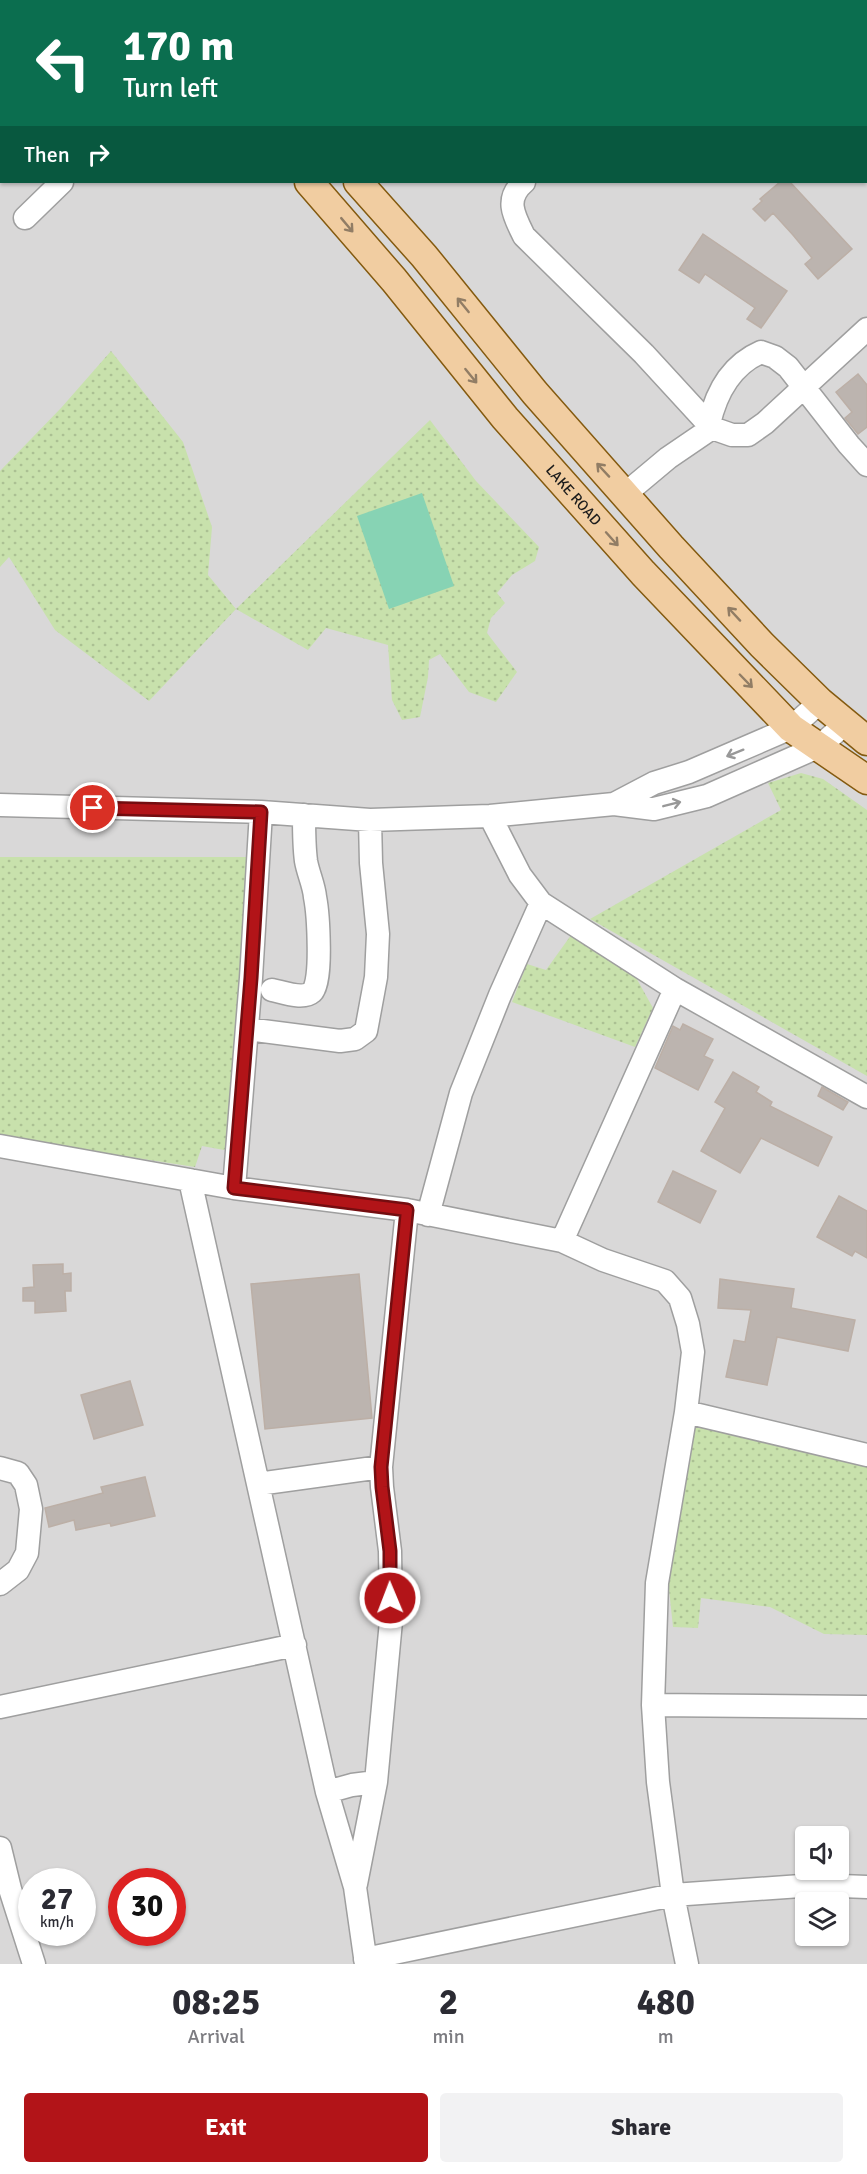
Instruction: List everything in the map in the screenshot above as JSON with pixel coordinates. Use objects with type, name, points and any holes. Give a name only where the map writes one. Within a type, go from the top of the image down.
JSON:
[{"type":"main road","name":"LAKE ROAD","points":[[310,183],[394,280],[505,418],[643,573],[790,728],[820,746],[867,780]]},
{"type":"main road","points":[[359,183],[424,256],[535,393],[754,637],[820,702],[867,741]]},
{"type":"street","points":[[25,218],[61,183]]},
{"type":"street","points":[[523,183],[515,189],[511,201],[524,236],[644,354],[710,426],[732,435],[748,435],[765,423],[867,329]]},
{"type":"street","points":[[625,494],[710,426],[713,406],[726,381],[738,366],[749,357],[761,352],[775,357],[788,367],[867,465]]},
{"type":"street","points":[[614,804],[654,783],[689,772],[790,728],[820,702]]},
{"type":"street","points":[[0,805],[261,812],[370,819],[489,816],[614,804],[654,809],[707,796],[820,746],[846,723]]},
{"type":"street","points":[[234,1188],[261,812]]},
{"type":"street","points":[[272,990],[302,996],[310,994],[315,988],[319,963],[317,913],[315,894],[306,861],[304,815]]},
{"type":"street","points":[[489,816],[520,875],[541,903],[675,989],[867,1097]]},
{"type":"street","points":[[247,1029],[340,1041],[355,1039],[366,1031],[376,978],[378,934],[371,863],[370,819]]},
{"type":"street","points":[[355,1887],[376,1782],[391,1621],[390,1551],[381,1467],[418,1213],[461,1093],[541,903]]},
{"type":"street","points":[[562,1241],[675,989]]},
{"type":"street","points":[[0,1146],[234,1188],[418,1213],[562,1241],[603,1260],[665,1281],[680,1298],[693,1352],[686,1412],[657,1583],[653,1705],[658,1782],[673,1895],[687,1964]]},
{"type":"street","points":[[190,1180],[327,1792],[355,1887],[365,1962],[673,1895],[815,1885],[867,1887]]},
{"type":"street","points":[[686,1412],[866,1449]]},
{"type":"street","points":[[258,1484],[381,1467]]},
{"type":"street","points":[[0,1468],[18,1473],[26,1485],[31,1509],[27,1552],[18,1570],[0,1584]]},
{"type":"street","points":[[0,1707],[295,1645]]},
{"type":"street","points":[[653,1705],[867,1707]]},
{"type":"street","points":[[327,1792],[352,1785],[376,1782]]},
{"type":"street","points":[[0,1848],[5,1890],[34,1964]]},
{"type":"shaded area","points":[[0,183],[867,183],[867,1964],[0,1964]]},
{"type":"green space","points":[[111,351],[183,442],[212,527],[208,575],[236,609],[149,701],[55,630],[9,557],[0,567],[0,471],[61,408]]},
{"type":"green space","points":[[430,420],[476,481],[539,547],[535,561],[512,575],[497,593],[505,603],[491,618],[487,633],[517,672],[496,702],[469,692],[440,654],[429,660],[420,717],[402,720],[392,700],[388,645],[326,628],[308,650],[236,609]]},
{"type":"green space","points":[[422,493],[454,586],[389,609],[357,516]]},
{"type":"green space","points":[[801,773],[823,779],[867,810],[867,1076],[590,919],[781,810],[768,783]]},
{"type":"green space","points":[[0,857],[247,857],[231,1142],[224,1150],[202,1146],[195,1167],[0,1137]]},
{"type":"green space","points":[[574,931],[634,974],[653,1008],[635,1047],[512,1002],[527,964],[546,970]]},
{"type":"green space","points":[[698,1411],[867,1444],[867,1635],[824,1634],[770,1607],[701,1598],[698,1628],[673,1627],[668,1580],[690,1432]]},
{"type":"building","points":[[779,183],[791,183],[852,249],[818,279],[805,264],[812,258],[773,213],[765,221],[753,209],[762,201],[760,199]]},
{"type":"building","points":[[703,234],[787,291],[761,328],[747,319],[755,308],[705,274],[699,283],[679,270]]},
{"type":"building","points":[[858,374],[867,385],[867,427],[858,434],[845,418],[852,412],[836,392]]},
{"type":"building","points":[[683,1024],[713,1039],[704,1056],[713,1060],[698,1090],[655,1068],[673,1026],[680,1030]]},
{"type":"building","points":[[733,1072],[759,1087],[756,1092],[772,1102],[770,1106],[832,1137],[818,1166],[761,1138],[740,1173],[701,1151],[725,1108],[715,1102]]},
{"type":"building","points":[[822,1087],[848,1102],[843,1110],[818,1096]]},
{"type":"building","points":[[673,1171],[716,1191],[700,1223],[658,1202]]},
{"type":"building","points":[[839,1196],[867,1211],[867,1258],[855,1251],[852,1256],[817,1237]]},
{"type":"building","points":[[63,1264],[63,1274],[71,1273],[71,1291],[65,1291],[66,1311],[35,1313],[35,1301],[23,1301],[23,1288],[34,1287],[33,1265]]},
{"type":"building","points":[[359,1274],[372,1418],[265,1429],[251,1284]]},
{"type":"building","points":[[720,1279],[794,1289],[791,1308],[855,1320],[848,1351],[777,1337],[767,1385],[726,1377],[734,1340],[745,1342],[751,1310],[718,1308]]},
{"type":"building","points":[[130,1381],[143,1425],[94,1439],[81,1395]]},
{"type":"building","points":[[145,1477],[155,1516],[111,1526],[110,1523],[76,1530],[74,1520],[49,1527],[45,1508],[103,1493],[101,1487]]},
{"type":"route","points":[[93,808],[261,812],[251,978],[234,1188],[407,1210],[381,1467],[390,1551],[390,1598]]}]
